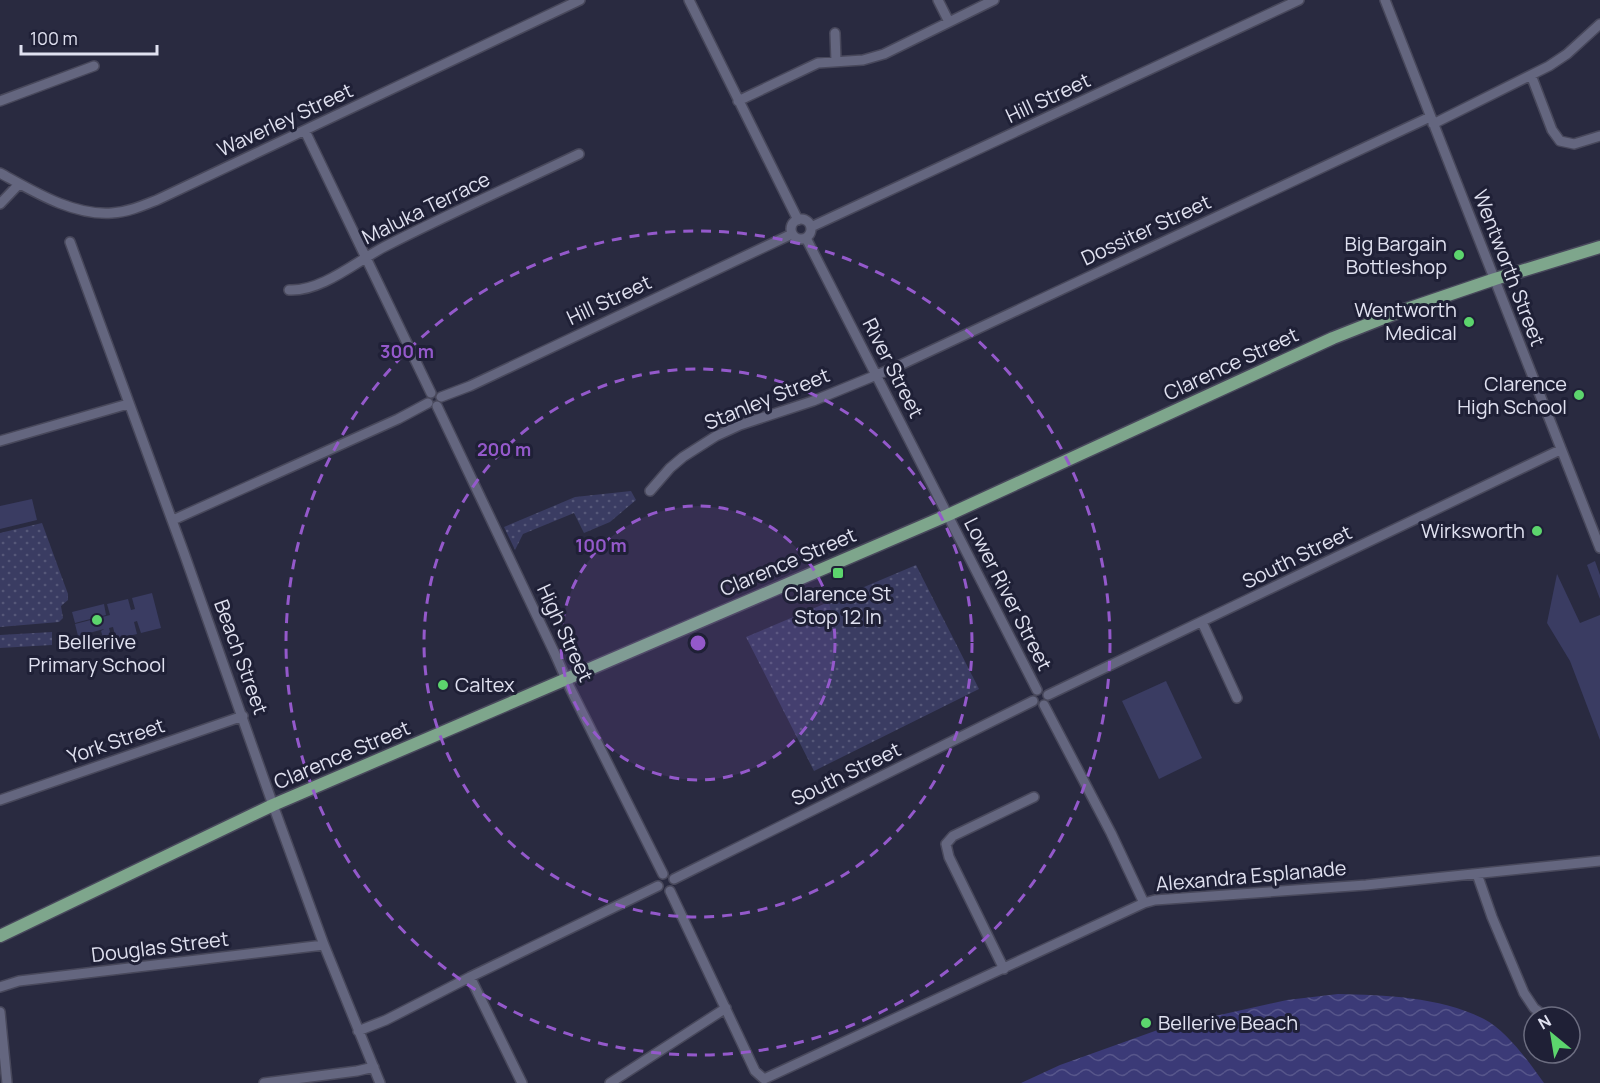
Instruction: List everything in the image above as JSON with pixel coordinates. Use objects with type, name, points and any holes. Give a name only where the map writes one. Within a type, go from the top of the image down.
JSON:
[{"type":"main road","name":"Clarence Street","points":[[0,936],[273,805],[948,515],[1333,338],[1404,310],[1600,247]]},
{"type":"street","name":"Waverley Street","points":[[0,173],[19,184],[77,209],[100,213],[123,211],[157,201],[580,0]]},
{"type":"street","points":[[689,0],[798,220]]},
{"type":"street","points":[[938,0],[949,22]]},
{"type":"street","points":[[738,101],[811,65],[872,58],[994,0]]},
{"type":"street","name":"Hill Street","points":[[811,227],[1299,0]]},
{"type":"street","name":"Wentworth Street","points":[[1385,0],[1600,548]]},
{"type":"street","name":"Dossiter Street","points":[[877,375],[1531,75],[1558,61],[1600,24]]},
{"type":"street","points":[[836,33],[836,61]]},
{"type":"street","points":[[0,101],[94,66]]},
{"type":"street","points":[[1531,75],[1552,130],[1560,141],[1574,144],[1600,136]]},
{"type":"street","points":[[305,131],[431,393],[427,399],[436,402]]},
{"type":"street","name":"Maluka Terrace","points":[[289,290],[298,291],[311,287],[383,248],[579,154]]},
{"type":"street","points":[[0,204],[19,184]]},
{"type":"street","points":[[798,220],[806,220],[811,227],[806,238],[797,238],[792,234],[793,224],[798,220]]},
{"type":"street","name":"Hill Street","points":[[173,520],[436,402],[792,234]]},
{"type":"street","name":"River Street","points":[[806,238],[948,515]]},
{"type":"street","name":"Beach Street","points":[[70,242],[128,404],[173,520],[324,945],[380,1083]]},
{"type":"street","name":"Stanley Street","points":[[650,491],[676,463],[716,436],[877,375]]},
{"type":"street","name":"High Street","points":[[436,402],[566,679],[663,874]]},
{"type":"street","points":[[0,440],[128,404]]},
{"type":"street","name":"South Street","points":[[1046,700],[1202,622],[1560,450]]},
{"type":"street","name":"Lower River Street","points":[[948,515],[1037,690]]},
{"type":"street","points":[[1202,622],[1237,698]]},
{"type":"street","points":[[1046,700],[1039,705],[1033,701],[1033,695],[1037,690],[1043,690],[1144,903]]},
{"type":"street","name":"South Street","points":[[674,879],[1033,701]]},
{"type":"street","name":"York Street","points":[[0,800],[243,717]]},
{"type":"street","points":[[1004,969],[949,857],[946,844],[953,836],[1034,797]]},
{"type":"street","name":"Alexandra Esplanade","points":[[726,1008],[755,1071],[764,1079],[1144,903],[1155,900],[1477,874],[1600,861]]},
{"type":"street","points":[[663,874],[668,874],[674,879],[674,887],[669,891],[661,891],[658,886],[658,879],[663,874]]},
{"type":"street","points":[[1477,874],[1499,934],[1524,993],[1532,1005]]},
{"type":"street","points":[[358,1031],[386,1020],[658,886]]},
{"type":"street","points":[[610,1083],[726,1008],[669,891]]},
{"type":"street","name":"Douglas Street","points":[[0,987],[27,980],[324,945]]},
{"type":"street","points":[[470,977],[522,1083]]},
{"type":"street","points":[[0,1012],[7,1083]]},
{"type":"street","points":[[264,1083],[374,1067]]},
{"type":"shaded area","points":[[631,491],[636,500],[610,522],[584,533],[574,513],[523,534],[515,550],[504,527],[575,497]]},
{"type":"shaded area","points":[[32,499],[37,520],[0,529],[0,506]]},
{"type":"shaded area","points":[[42,523],[68,594],[68,600],[61,606],[63,618],[59,622],[0,627],[0,533]]},
{"type":"shaded area","points":[[1595,561],[1600,575],[1600,599],[1587,565]]},
{"type":"shaded area","points":[[916,565],[979,689],[814,771],[746,637]]},
{"type":"shaded area","points":[[1557,574],[1580,623],[1600,615],[1600,740],[1570,661],[1547,623]]},
{"type":"shaded area","points":[[152,593],[161,628],[141,633],[137,621],[134,622],[137,634],[116,639],[113,627],[109,628],[112,639],[104,641],[101,631],[104,629],[78,636],[75,624],[110,615],[107,604],[128,599],[131,610],[135,609],[132,598]]},
{"type":"shaded area","points":[[104,604],[106,615],[75,623],[72,612]]},
{"type":"shaded area","points":[[52,632],[52,645],[0,648],[0,635]]},
{"type":"shaded area","points":[[1166,681],[1202,758],[1159,779],[1122,701]]},
{"type":"water","points":[[1338,994],[1375,995],[1450,1006],[1493,1024],[1522,1054],[1522,1065],[1531,1065],[1544,1083],[1021,1083],[1060,1065],[1166,1027],[1287,1000]]},
{"type":"place","name":"Big Bargain Bottleshop","points":[[1459,255]]},
{"type":"place","name":"Wentworth Medical","points":[[1469,322]]},
{"type":"place","name":"Clarence High School","points":[[1579,395]]},
{"type":"place","name":"Wirksworth","points":[[1537,531]]},
{"type":"place","name":"Clarence St Stop 12 In","points":[[838,573]]},
{"type":"place","name":"Bellerive Primary School","points":[[97,620]]},
{"type":"place","name":"Caltex","points":[[443,685]]},
{"type":"place","name":"Bellerive Beach","points":[[1146,1023]]}]
